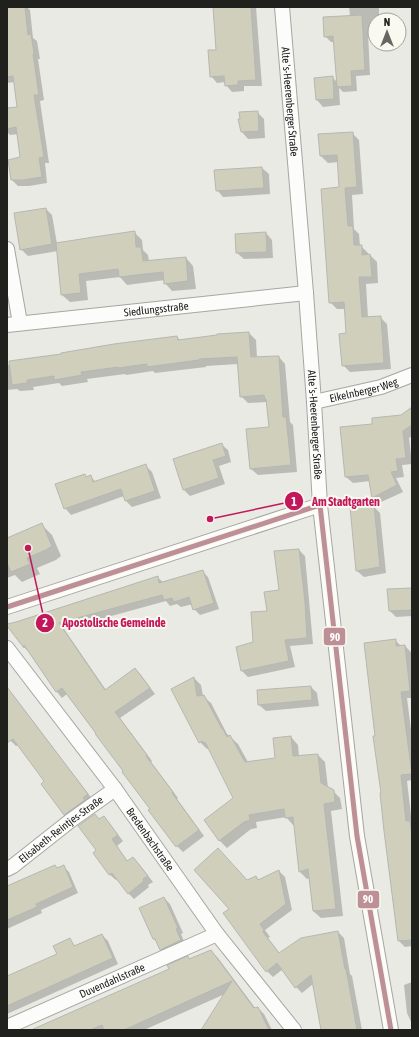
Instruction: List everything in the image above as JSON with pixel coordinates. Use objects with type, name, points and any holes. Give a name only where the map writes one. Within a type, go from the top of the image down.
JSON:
[{"type":"street","name":"Alte 's-Heerenberger Straße","points":[[282,7],[306,293],[320,505],[357,836],[391,1030]]},
{"type":"street","points":[[7,249],[14,324]]},
{"type":"street","name":"Siedlungsstraße","points":[[14,324],[306,293]]},
{"type":"street","name":"Eikelnberger Weg","points":[[314,402],[381,387],[412,375]]},
{"type":"street","points":[[7,607],[320,505]]},
{"type":"street","name":"Bredenbachstraße","points":[[7,648],[115,789],[217,934],[294,1030]]},
{"type":"street","name":"Elisabeth-Reintjes-Straße","points":[[7,868],[13,866],[70,821],[115,789]]},
{"type":"street","name":"Duvendahlstraße","points":[[7,1028],[217,934]]},
{"type":"building","points":[[7,7],[25,7],[28,35],[31,34],[39,95],[34,95],[44,157],[39,158],[42,177],[23,180],[11,180],[8,160],[20,157],[16,127],[7,129],[7,108],[17,107],[13,76],[7,77]]},
{"type":"building","points":[[213,7],[251,7],[256,80],[238,81],[238,85],[225,86],[224,76],[210,77],[208,50],[216,50]]},
{"type":"building","points":[[362,15],[365,70],[351,71],[352,86],[337,87],[333,36],[324,37],[323,17]]},
{"type":"building","points":[[333,76],[334,99],[316,100],[314,78]]},
{"type":"building","points":[[258,111],[259,131],[241,132],[238,119],[240,119],[239,112]]},
{"type":"building","points":[[353,132],[357,187],[345,188],[348,226],[353,226],[354,245],[362,245],[362,255],[370,254],[372,277],[359,277],[362,317],[381,316],[384,363],[342,366],[339,334],[346,333],[344,302],[329,303],[321,189],[339,187],[337,155],[320,156],[318,134]]},
{"type":"building","points":[[262,167],[264,188],[216,191],[214,170]]},
{"type":"building","points":[[46,208],[52,244],[20,250],[14,213]]},
{"type":"building","points":[[135,231],[136,247],[141,247],[143,261],[186,257],[188,281],[164,284],[163,272],[119,277],[118,269],[79,274],[81,293],[61,295],[56,243]]},
{"type":"building","points":[[266,232],[267,252],[236,253],[235,234]]},
{"type":"building","points":[[249,332],[251,357],[279,356],[283,417],[286,417],[291,465],[250,469],[246,429],[269,427],[266,399],[264,395],[240,397],[237,357],[199,359],[147,367],[147,364],[118,367],[81,372],[82,375],[54,380],[54,376],[27,380],[27,383],[12,385],[9,361],[61,354],[114,344],[177,336],[178,340],[217,334]]},
{"type":"building","points":[[412,407],[412,425],[403,431],[406,458],[396,459],[398,471],[391,472],[397,485],[372,498],[368,475],[345,477],[340,427],[372,424],[372,418],[401,415]]},
{"type":"building","points":[[222,443],[226,456],[213,460],[219,478],[183,490],[173,459]]},
{"type":"building","points":[[146,464],[155,491],[125,501],[121,489],[64,509],[55,484],[85,474],[86,477],[91,475],[93,482]]},
{"type":"building","points":[[374,505],[380,567],[356,571],[350,507]]},
{"type":"building","points":[[42,523],[52,546],[27,558],[30,564],[11,572],[7,563],[7,538]]},
{"type":"building","points":[[299,549],[305,602],[307,638],[285,640],[289,661],[241,671],[236,647],[253,642],[251,612],[267,611],[264,592],[279,590],[274,551]]},
{"type":"building","points":[[203,570],[214,603],[193,610],[189,597],[174,602],[172,598],[164,600],[162,595],[59,623],[105,690],[135,668],[150,688],[115,712],[199,830],[176,847],[148,810],[150,809],[122,772],[123,771],[62,688],[56,692],[24,645],[24,648],[7,624],[158,576],[159,583]]},
{"type":"building","points":[[412,588],[412,610],[389,611],[387,589]]},
{"type":"building","points":[[396,639],[396,646],[405,645],[410,691],[401,692],[412,774],[401,775],[406,821],[410,821],[412,837],[412,940],[398,941],[373,736],[375,736],[364,643]]},
{"type":"building","points":[[194,677],[197,696],[204,695],[222,729],[227,737],[230,735],[245,762],[275,758],[273,738],[291,736],[293,756],[318,754],[321,783],[334,790],[335,802],[324,804],[336,909],[313,911],[308,869],[299,872],[293,817],[285,818],[284,809],[249,815],[250,820],[244,822],[219,841],[204,820],[233,798],[205,742],[203,743],[202,741],[199,743],[171,689]]},
{"type":"building","points":[[311,686],[312,700],[258,705],[257,690]]},
{"type":"building","points":[[7,687],[88,794],[83,798],[85,800],[64,815],[41,784],[44,781],[13,739],[7,743]]},
{"type":"building","points":[[95,814],[99,819],[104,816],[118,835],[112,839],[127,861],[133,857],[148,876],[128,894],[112,873],[109,875],[93,853],[96,850],[78,826]]},
{"type":"building","points":[[218,848],[247,880],[256,876],[258,880],[279,870],[286,904],[260,924],[264,930],[263,932],[279,953],[301,938],[338,931],[357,1030],[321,1030],[311,975],[295,988],[277,963],[266,972],[223,913],[229,909],[194,870]]},
{"type":"building","points":[[55,865],[57,868],[64,865],[73,887],[36,904],[37,907],[7,920],[7,886]]},
{"type":"building","points":[[164,897],[178,928],[176,929],[181,940],[160,950],[155,939],[153,939],[139,908]]},
{"type":"building","points":[[102,934],[113,958],[7,1006],[7,976],[57,954],[53,946],[70,938],[74,946]]},
{"type":"building","points":[[211,950],[254,1008],[258,1007],[269,1030],[201,1030],[232,981],[124,1030],[104,1030],[102,1025],[90,1030],[31,1030],[169,969],[167,965],[188,956],[189,959]]},
{"type":"transit line","name":"90","points":[[320,505],[357,836],[391,1030]]},
{"type":"transit line","name":"90","points":[[7,607],[320,505]]},
{"type":"place","name":"Am Stadtgarten","points":[[210,519]]},
{"type":"place","name":"Apostolische Gemeinde","points":[[28,548]]}]
